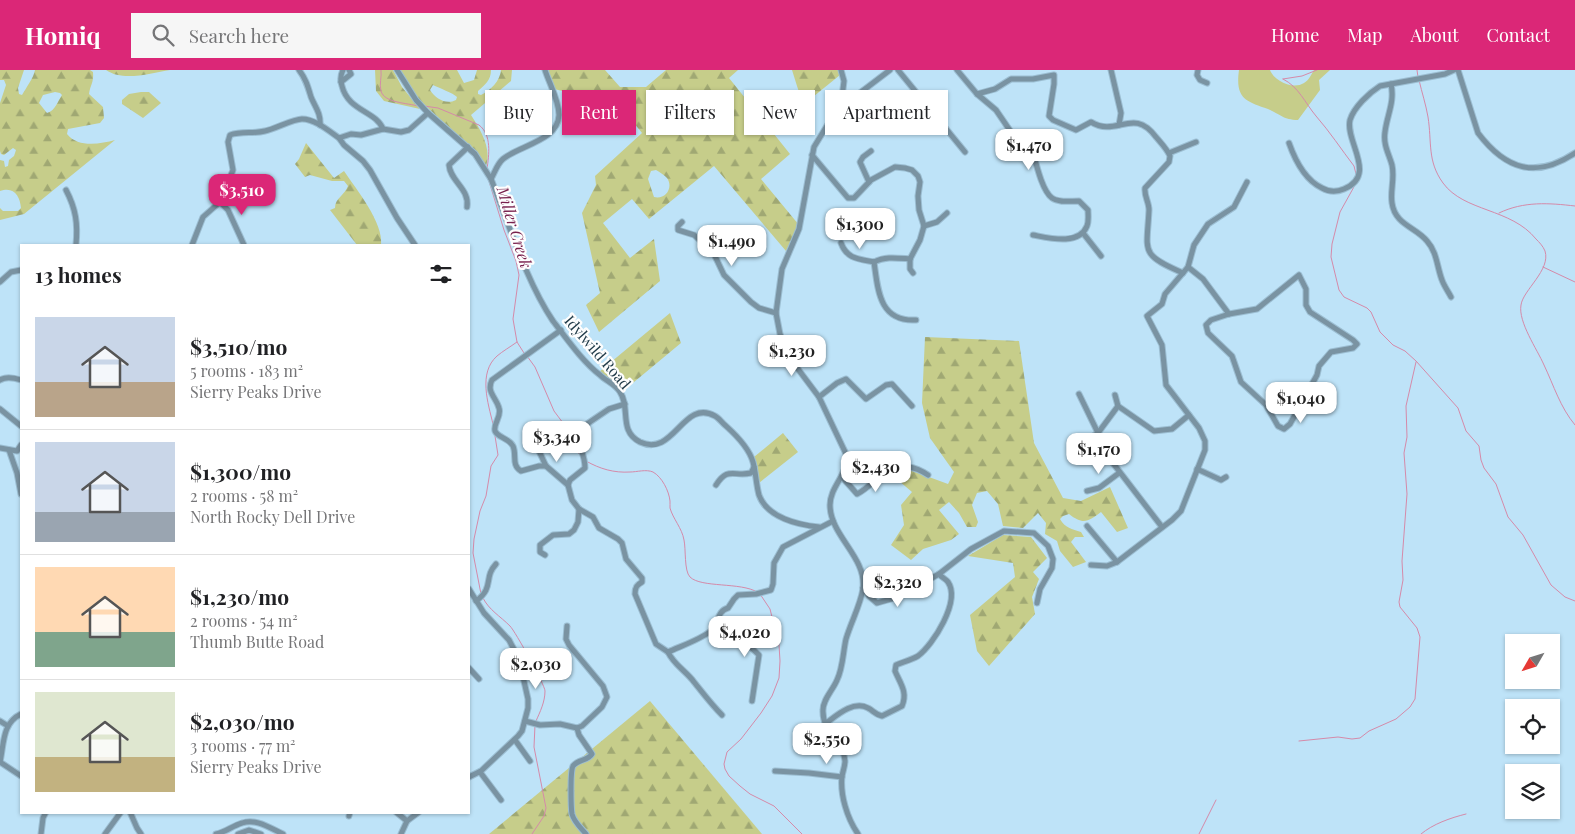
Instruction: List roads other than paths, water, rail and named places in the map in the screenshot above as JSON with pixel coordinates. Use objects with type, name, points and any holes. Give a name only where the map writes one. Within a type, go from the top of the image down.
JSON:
[{"type":"street","points":[[299,70],[306,79],[318,109],[320,125]]},
{"type":"street","points":[[343,70],[341,82],[344,94],[351,103],[375,119],[382,126],[383,130]]},
{"type":"street","points":[[341,82],[351,74],[349,70]]},
{"type":"street","name":"Idylwild Road","points":[[397,70],[411,93],[428,113],[475,154],[491,179],[535,290],[561,330],[592,368],[620,391],[625,404],[626,426],[632,436],[640,442],[663,443],[691,416],[703,413],[714,415],[729,428],[746,449],[754,466],[760,497],[766,506],[776,515],[820,528]]},
{"type":"street","points":[[491,179],[498,164],[504,158],[548,134],[557,125],[558,107],[545,70]]},
{"type":"street","points":[[841,70],[844,81],[842,90]]},
{"type":"street","points":[[864,90],[890,70]]},
{"type":"street","points":[[898,70],[965,152]]},
{"type":"street","points":[[957,70],[977,94],[996,110],[1011,132],[1031,145],[1044,188],[1051,197],[1060,201],[1079,201],[1088,210],[1088,224],[1083,233],[1070,238],[1055,239],[1033,234]]},
{"type":"street","points":[[1111,70],[1121,113],[1119,126]]},
{"type":"street","points":[[1198,70],[1197,75],[1200,80],[1207,83]]},
{"type":"street","points":[[1289,143],[1295,159],[1312,181],[1322,188],[1331,191],[1347,187],[1356,179],[1360,164],[1350,133],[1351,117],[1373,90],[1380,86],[1445,74],[1454,70]]},
{"type":"street","points":[[1458,70],[1478,134],[1505,159],[1533,169],[1557,164],[1575,153]]},
{"type":"street","points":[[977,94],[995,89],[1011,79],[1033,79],[1052,73],[1054,84],[1050,119],[1076,130],[1091,122],[1100,127],[1137,123],[1146,125],[1169,153],[1169,162],[1145,188],[1144,192],[1149,208],[1146,244],[1149,251],[1160,262],[1182,273]]},
{"type":"street","points":[[1391,84],[1393,101],[1385,132],[1385,142],[1392,166],[1392,204],[1394,211],[1403,224],[1426,239],[1431,246],[1442,280],[1450,297]]},
{"type":"street","points":[[339,138],[351,134],[361,135],[383,130],[401,132],[409,130],[428,113]]},
{"type":"street","points":[[223,194],[233,170],[228,142],[230,135],[270,130],[301,119],[320,125],[339,138],[344,145],[363,160],[397,218],[415,244]]},
{"type":"street","points":[[825,127],[818,137],[812,155],[799,229],[782,269],[776,313],[780,334],[789,357],[819,397],[847,456],[847,466],[832,493],[830,506],[833,521],[860,569],[863,588],[846,641],[838,679],[824,704],[823,719],[829,734],[842,749],[845,762],[842,777],[843,795],[847,810],[858,834]]},
{"type":"street","points":[[1169,153],[1196,142]]},
{"type":"street","points":[[467,207],[466,195],[449,170],[449,165],[468,147]]},
{"type":"street","points":[[869,182],[860,162],[871,151]]},
{"type":"street","points":[[812,155],[848,198],[854,198],[869,182],[895,167],[912,170],[918,176],[920,182],[919,210],[924,226],[920,240],[910,259],[910,270],[913,273]]},
{"type":"street","points":[[1091,565],[1107,566],[1117,562],[1181,511],[1205,450],[1205,441],[1199,428],[1166,385],[1162,345],[1147,316],[1162,304],[1166,294],[1188,267],[1194,245],[1208,224],[1234,207],[1247,182]]},
{"type":"street","points":[[66,190],[74,206],[76,216],[76,244]]},
{"type":"street","points":[[192,244],[203,217],[220,202],[228,210],[244,244]]},
{"type":"street","points":[[924,226],[937,222],[947,213]]},
{"type":"street","points":[[682,222],[678,226],[678,230],[694,235],[713,252],[724,275],[751,302],[759,308],[776,313]]},
{"type":"street","points":[[1083,233],[1101,256]]},
{"type":"street","points":[[841,243],[849,256],[874,262],[880,259],[896,257],[910,259]]},
{"type":"street","points":[[874,262],[878,294],[887,310],[896,316],[916,320]]},
{"type":"street","points":[[1188,267],[1203,279],[1229,314]]},
{"type":"street","points":[[1,278],[11,272],[20,270]]},
{"type":"street","points":[[1299,274],[1306,289],[1306,304],[1310,312],[1357,344],[1353,348],[1331,352],[1319,366],[1317,375],[1290,424],[1284,429],[1278,426],[1266,405],[1241,382],[1232,356],[1208,333],[1206,325],[1211,320],[1229,314],[1257,309],[1299,274]]},
{"type":"street","points":[[546,466],[521,471],[517,469],[514,447],[495,430],[500,413],[499,407],[490,392],[489,385],[492,380],[561,330]]},
{"type":"street","points":[[0,380],[3,378],[20,380]]},
{"type":"street","points":[[819,397],[838,382],[846,379],[866,399],[886,385],[892,384],[912,406]]},
{"type":"street","points":[[1079,394],[1106,454],[1162,527]]},
{"type":"street","points":[[1114,395],[1118,406],[1154,431],[1172,429],[1189,416]]},
{"type":"street","points":[[568,485],[570,480],[585,468],[585,456],[577,440],[578,430],[609,409],[625,404]]},
{"type":"street","points":[[1078,447],[1098,433],[1118,406]]},
{"type":"street","points":[[0,408],[20,425]]},
{"type":"street","points":[[0,448],[17,451],[20,446]]},
{"type":"street","points":[[538,449],[546,466],[568,485],[572,500],[580,509],[593,517],[599,528],[622,543],[626,559],[642,578],[642,582],[635,589],[656,644],[668,652],[672,660],[693,680],[722,714]]},
{"type":"street","points":[[9,450],[20,489]]},
{"type":"street","points":[[716,485],[720,478],[729,473],[751,473],[754,466]]},
{"type":"street","points":[[842,477],[857,494],[893,467],[904,466],[914,468],[928,475]]},
{"type":"street","points":[[1197,468],[1221,480],[1226,477]]},
{"type":"street","points":[[1087,491],[1099,488],[1119,473]]},
{"type":"street","points":[[545,555],[540,552],[540,545],[553,535],[568,534],[574,530],[578,522],[580,509]]},
{"type":"street","points":[[668,652],[708,633],[714,628],[719,614],[723,609],[728,608],[738,595],[756,594],[771,590],[774,563],[783,546],[833,521]]},
{"type":"street","points":[[1087,526],[1117,562]]},
{"type":"street","points":[[863,588],[877,603],[886,602],[939,574],[971,549],[1004,531],[1034,533],[1048,546],[1053,559],[1052,568],[1040,589],[1037,603]]},
{"type":"street","points":[[476,601],[487,590],[490,570],[496,564]]},
{"type":"street","points":[[825,724],[855,706],[868,708],[874,714],[882,716],[902,706],[905,699],[903,687],[895,671],[896,666],[923,652],[944,621],[948,611],[951,591],[948,582],[939,574]]},
{"type":"street","points":[[470,591],[484,613],[509,640],[520,659],[528,700],[522,731],[515,740],[480,772],[470,777]]},
{"type":"street","points":[[717,621],[728,626],[759,655],[752,700]]},
{"type":"street","points":[[525,721],[540,725],[560,724],[577,728],[582,726],[602,707],[607,697],[603,686],[569,645],[566,639],[567,626]]},
{"type":"street","points":[[470,669],[479,679]]},
{"type":"street","points":[[20,715],[8,726],[3,738],[0,762],[20,775]]},
{"type":"street","points":[[0,721],[8,726]]},
{"type":"street","points":[[577,728],[579,735],[592,754],[587,759],[577,762],[572,770],[572,813],[586,834]]},
{"type":"street","points":[[515,740],[530,761]]},
{"type":"street","points":[[775,771],[809,772],[842,777]]},
{"type":"street","points":[[480,772],[501,800]]},
{"type":"street","points":[[41,834],[45,814]]},
{"type":"street","points":[[105,834],[120,814]]},
{"type":"street","points":[[131,814],[141,834]]},
{"type":"street","points":[[398,814],[407,822]]},
{"type":"street","points":[[401,834],[407,822],[416,814]]},
{"type":"street","points":[[216,834],[228,831],[242,822],[250,821],[264,825],[282,834]]},
{"type":"street","points":[[238,834],[249,830],[261,834]]},
{"type":"waterway","name":"Miller Creek","points":[[381,70],[380,88],[383,95],[397,102],[418,106]]},
{"type":"waterway","points":[[1283,79],[1302,76],[1317,70]]},
{"type":"waterway","points":[[1417,70],[1418,77]]},
{"type":"waterway","points":[[1283,79],[1293,86],[1331,134],[1354,166],[1356,174]]},
{"type":"waterway","points":[[1419,80],[1428,117],[1432,159],[1434,167],[1443,183],[1463,200],[1514,221],[1526,229],[1545,251],[1546,258],[1541,272],[1523,299],[1521,305],[1522,319],[1565,411],[1575,425]]},
{"type":"waterway","name":"Miller Creek","points":[[424,106],[438,108],[479,125],[488,140],[487,169]]},
{"type":"waterway","name":"Miller Creek","points":[[488,178],[519,275],[513,319],[517,342],[524,353]]},
{"type":"waterway","points":[[1355,185],[1340,212],[1332,244],[1331,257],[1339,290],[1344,297],[1367,308],[1371,312],[1380,332],[1393,345],[1405,351],[1416,361],[1458,408],[1466,431],[1479,446],[1484,468],[1496,484],[1508,517],[1523,535],[1551,585],[1565,597],[1575,601]]},
{"type":"waterway","points":[[1499,213],[1518,206],[1527,205],[1575,206]]},
{"type":"waterway","points":[[1543,267],[1575,282]]},
{"type":"waterway","points":[[493,424],[486,388],[488,371],[491,363],[497,356],[517,342]]},
{"type":"waterway","name":"Miller Creek","points":[[527,356],[535,367],[554,411],[563,423],[565,434],[580,455]]},
{"type":"waterway","points":[[1299,741],[1338,737],[1360,738],[1369,731],[1396,719],[1410,707],[1415,699],[1420,637],[1417,628],[1400,607],[1399,602],[1403,580],[1402,561],[1407,494],[1404,453],[1407,437],[1406,406],[1416,362]]},
{"type":"waterway","points":[[481,594],[473,553],[474,539],[480,511],[486,496],[491,466],[498,455],[495,436]]},
{"type":"waterway","name":"Miller Creek","points":[[586,461],[613,471],[647,471],[656,474],[667,489],[671,512],[683,536],[687,570],[690,577],[703,583],[741,587],[757,592]]},
{"type":"waterway","name":"Miller Creek","points":[[760,594],[770,609],[779,645],[779,678],[772,696],[761,713],[741,739],[727,752],[724,764],[729,776],[740,786],[750,794],[774,806],[802,834]]},
{"type":"waterway","points":[[483,598],[513,630],[544,687],[544,699],[536,721]]},
{"type":"waterway","points":[[532,834],[544,816],[546,808],[534,747],[535,725]]},
{"type":"waterway","points":[[1199,834],[1216,800]]},
{"type":"waterway","points":[[1421,834],[1442,822],[1466,814]]}]
